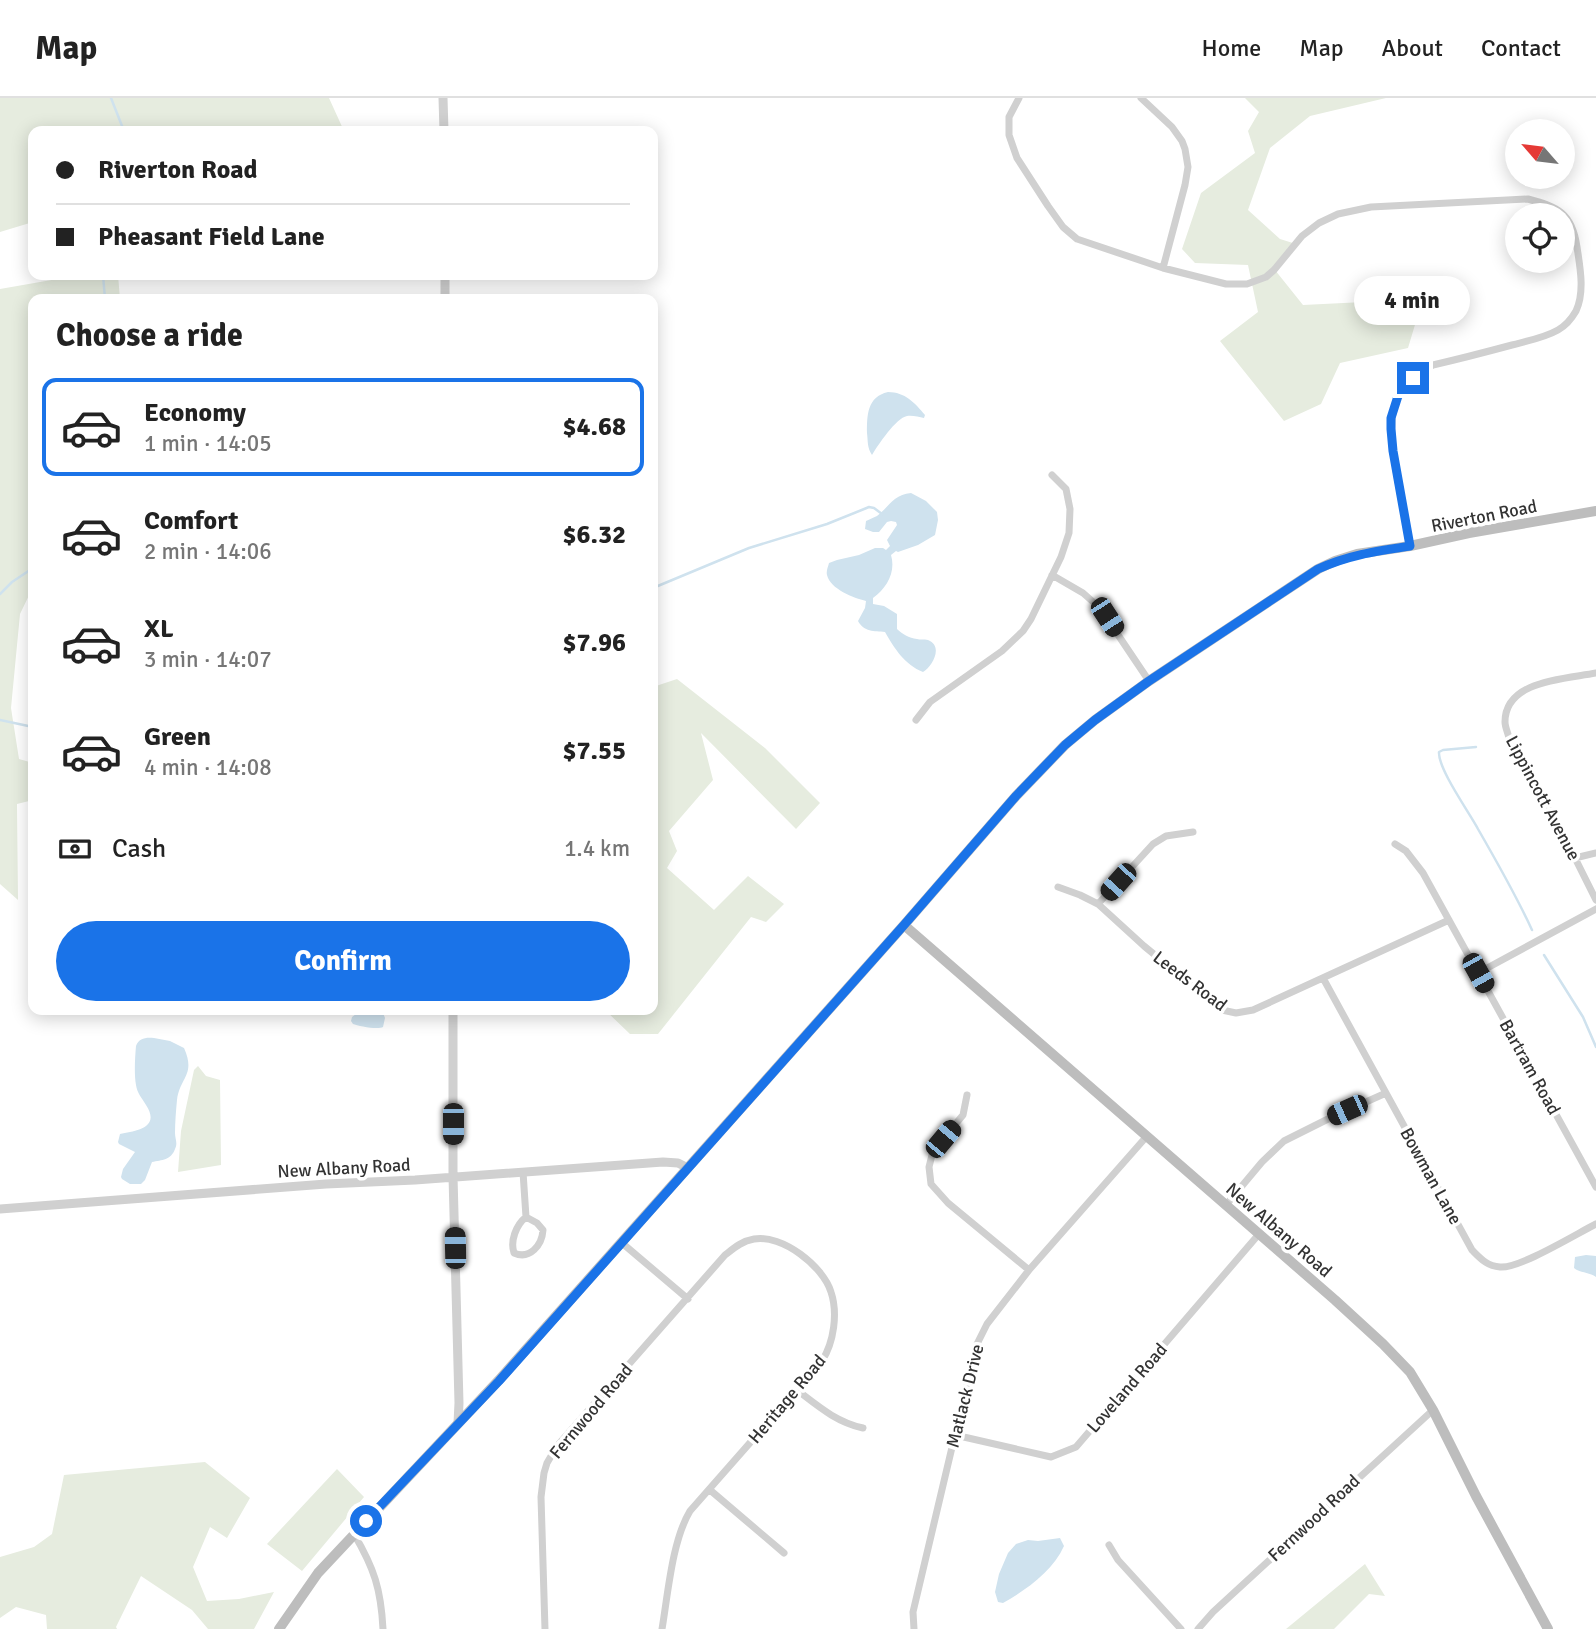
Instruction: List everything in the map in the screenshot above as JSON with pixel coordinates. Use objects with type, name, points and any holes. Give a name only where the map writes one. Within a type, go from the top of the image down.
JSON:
[{"type":"main road","name":"Riverton Road","points":[[279,1629],[318,1573],[499,1381],[1048,761],[1095,720],[1318,569],[1335,561],[1357,554],[1596,511]]},
{"type":"main road","name":"New Albany Road","points":[[904,925],[1352,1315],[1410,1372],[1433,1410],[1548,1629]]},
{"type":"street","points":[[443,98],[444,126]]},
{"type":"street","points":[[1018,98],[1009,117],[1009,135],[1017,158],[1063,227],[1077,239],[1163,268],[1226,284],[1247,284],[1266,277],[1302,236],[1319,223],[1338,214],[1371,207],[1528,199],[1549,205],[1567,218],[1576,237],[1581,289],[1577,309],[1565,326],[1538,339],[1433,365],[1413,378],[1398,396],[1391,418],[1391,429],[1410,546]]},
{"type":"street","points":[[1141,98],[1172,127],[1182,141],[1188,167],[1163,268]]},
{"type":"street","points":[[916,720],[930,702],[1002,651],[1023,631],[1031,619],[1061,557],[1069,533],[1070,509],[1066,489],[1052,475]]},
{"type":"street","points":[[1052,576],[1083,593],[1100,608],[1149,681]]},
{"type":"street","name":"Lippincott Avenue","points":[[1596,673],[1522,690],[1509,704],[1505,722],[1509,738],[1596,900]]},
{"type":"street","points":[[1098,904],[1153,844],[1166,836],[1193,832]]},
{"type":"street","name":"Bartram Road","points":[[1395,844],[1418,864],[1596,1187]]},
{"type":"street","points":[[1575,858],[1596,853]]},
{"type":"street","name":"Leeds Road","points":[[1058,887],[1098,904],[1222,1010],[1236,1013],[1253,1010],[1449,920]]},
{"type":"street","points":[[1478,973],[1596,909]]},
{"type":"street","name":"Bowman Lane","points":[[1323,978],[1472,1250],[1485,1263],[1502,1268],[1522,1262],[1596,1224]]},
{"type":"street","points":[[453,1015],[458,1423]]},
{"type":"street","points":[[1226,1205],[1262,1162],[1284,1141],[1386,1093]]},
{"type":"street","points":[[967,1095],[963,1115],[933,1150],[929,1167],[931,1184],[948,1203],[1029,1270]]},
{"type":"street","name":"Matlack Drive","points":[[914,1629],[913,1612],[976,1346],[987,1324],[1029,1270],[1147,1136]]},
{"type":"street","name":"New Albany Road","points":[[0,1209],[663,1162],[678,1163],[688,1168]]},
{"type":"street","points":[[523,1172],[526,1217]]},
{"type":"street","points":[[526,1217],[543,1230],[542,1237],[533,1251],[520,1256],[514,1253],[512,1247],[520,1222],[526,1217]]},
{"type":"street","name":"Loveland Road","points":[[955,1435],[1051,1457],[1076,1447],[1259,1234]]},
{"type":"street","name":"Heritage Road","points":[[662,1629],[679,1536],[690,1511],[822,1361],[832,1337],[834,1305],[831,1290],[824,1277],[793,1249],[778,1242],[754,1239],[738,1244],[725,1255],[688,1299]]},
{"type":"street","points":[[622,1243],[688,1299]]},
{"type":"street","name":"Fernwood Road","points":[[545,1629],[541,1497],[547,1463],[557,1446],[688,1299]]},
{"type":"street","points":[[797,1390],[832,1417],[848,1425],[863,1428]]},
{"type":"street","name":"Fernwood Road","points":[[1198,1629],[1213,1612],[1433,1410]]},
{"type":"street","points":[[710,1490],[783,1553]]},
{"type":"street","points":[[354,1534],[371,1566],[378,1587],[383,1629]]},
{"type":"street","points":[[1109,1545],[1118,1560],[1181,1629]]},
{"type":"shaded area","points":[[0,98],[329,98],[342,126],[28,126],[28,224],[0,232]]},
{"type":"shaded area","points":[[1245,98],[1386,98],[1310,116],[1270,148],[1248,210],[1280,239],[1296,244],[1275,270],[1303,305],[1384,301],[1417,318],[1408,348],[1340,363],[1321,404],[1284,421],[1220,341],[1258,312],[1248,265],[1195,263],[1182,249],[1201,193],[1255,153],[1248,131],[1259,112]]},
{"type":"shaded area","points":[[51,280],[118,280],[120,294],[28,294],[28,597],[20,614],[11,708],[19,759],[28,762],[28,801],[17,804],[18,900],[0,884],[0,289]]},
{"type":"shaded area","points":[[677,679],[765,748],[820,803],[796,829],[701,733],[713,780],[669,831],[677,851],[667,868],[714,910],[748,876],[784,904],[766,922],[751,917],[658,1034],[630,1034],[610,1015],[658,1015],[658,685]]},
{"type":"shaded area","points":[[198,1066],[206,1076],[220,1080],[221,1165],[178,1172],[181,1131],[194,1070]]},
{"type":"shaded area","points":[[205,1462],[250,1498],[227,1538],[210,1527],[193,1567],[207,1601],[239,1599],[274,1592],[254,1629],[208,1629],[192,1610],[141,1576],[117,1629],[47,1629],[46,1615],[16,1607],[0,1618],[0,1557],[34,1547],[52,1534],[64,1475]]},
{"type":"shaded area","points":[[337,1469],[364,1497],[302,1571],[267,1544]]},
{"type":"shaded area","points":[[1365,1564],[1385,1596],[1369,1594],[1334,1629],[1286,1629]]},
{"type":"water","points":[[888,392],[905,396],[925,415],[924,418],[903,418],[888,432],[872,455],[868,442],[868,413],[872,402]]},
{"type":"water","points":[[911,493],[926,501],[937,512],[935,535],[891,555],[889,579],[873,598],[873,604],[884,606],[897,614],[897,629],[903,634],[933,643],[935,656],[923,672],[905,660],[885,632],[870,630],[860,625],[858,621],[866,601],[837,589],[827,574],[829,563],[875,548],[886,550],[890,546],[887,540],[897,525],[896,522],[887,522],[879,532],[873,532],[865,529],[866,521],[877,516],[896,498]]},
{"type":"water","points":[[383,1015],[385,1018],[383,1027],[373,1028],[353,1024],[352,1017]]},
{"type":"water","points":[[154,1038],[170,1041],[184,1048],[187,1057],[188,1070],[177,1100],[176,1145],[169,1157],[152,1162],[141,1184],[130,1184],[121,1177],[123,1169],[135,1152],[118,1142],[120,1134],[145,1127],[151,1119],[137,1088],[135,1060],[139,1041]]},
{"type":"water","points":[[1596,1256],[1596,1277],[1574,1268],[1575,1257]]},
{"type":"water","points":[[1060,1538],[1064,1546],[1046,1572],[1012,1598],[1003,1603],[998,1602],[995,1592],[999,1574],[1008,1553],[1016,1544],[1028,1540]]},
{"type":"waterway","points":[[111,98],[122,126]]},
{"type":"waterway","points":[[103,280],[105,294]]},
{"type":"waterway","points":[[658,586],[749,548],[827,524],[869,507],[882,514]]},
{"type":"waterway","points":[[0,594],[28,571]]},
{"type":"waterway","points":[[0,720],[28,726]]},
{"type":"waterway","points":[[1476,747],[1439,752],[1443,769],[1532,930]]},
{"type":"waterway","points":[[1544,955],[1583,1017],[1596,1047]]},
{"type":"route","points":[[366,1521],[499,1381],[964,854],[1065,745],[1149,681],[1318,569],[1357,554],[1410,546],[1393,451],[1391,418],[1398,396],[1413,378]]}]
